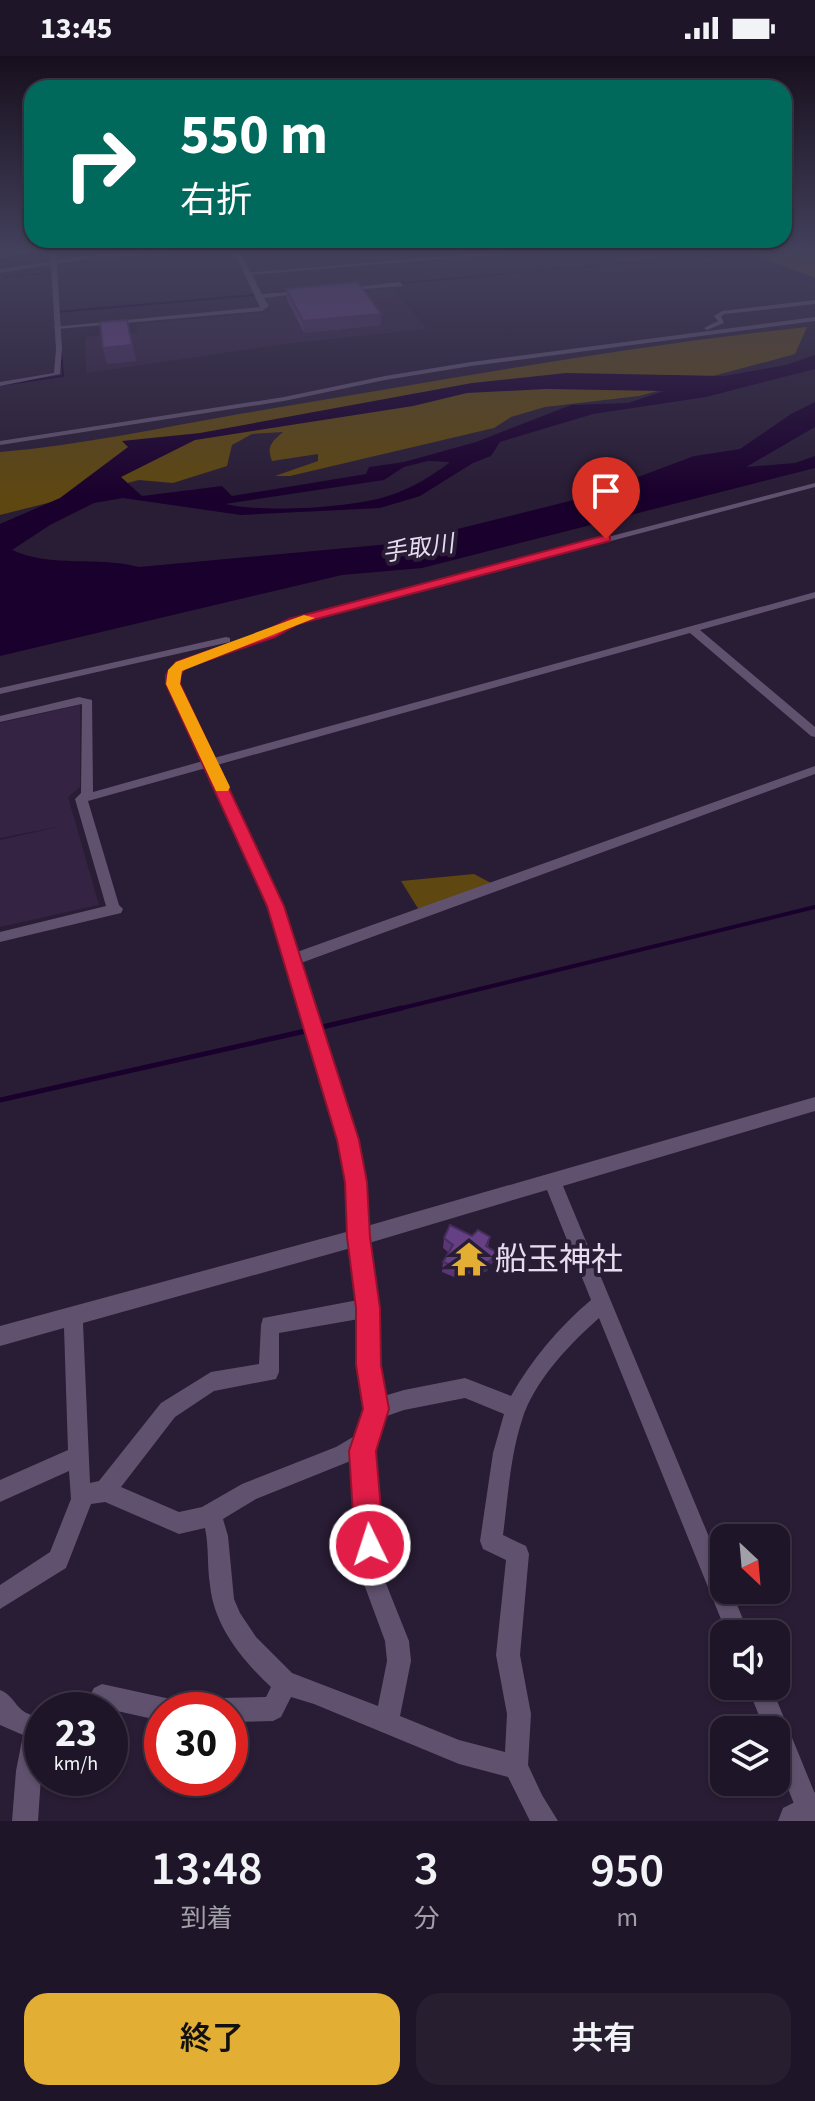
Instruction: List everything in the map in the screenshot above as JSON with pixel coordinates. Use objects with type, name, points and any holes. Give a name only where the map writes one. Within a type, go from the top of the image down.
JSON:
[{"type":"street","points":[[0,384],[57,374],[57,332]]},
{"type":"street","points":[[652,340],[688,332]]},
{"type":"street","points":[[0,443],[284,399],[385,378],[711,332]]},
{"type":"street","points":[[0,691],[182,651],[815,485]]},
{"type":"street","points":[[81,799],[815,595]]},
{"type":"street","points":[[294,622],[270,634],[181,665],[175,670],[173,684],[262,873],[316,1028],[348,1140],[356,1182],[368,1308],[369,1365],[376,1409],[364,1442],[372,1576],[397,1641],[399,1661],[387,1720]]},
{"type":"street","points":[[692,629],[815,733]]},
{"type":"street","points":[[0,719],[79,700],[88,702],[87,794],[81,799]]},
{"type":"street","points":[[292,960],[815,770]]},
{"type":"street","points":[[0,937],[115,910],[81,799]]},
{"type":"street","points":[[0,1336],[359,1237],[815,1104]]},
{"type":"street","points":[[552,1181],[732,1620]]},
{"type":"street","points":[[545,1821],[533,1804],[516,1766],[519,1714],[508,1655],[518,1554],[491,1541],[502,1466],[515,1408],[568,1332],[603,1302]]},
{"type":"street","points":[[0,1598],[58,1560],[95,1493],[168,1410],[211,1382],[269,1372],[270,1325],[368,1308]]},
{"type":"street","points":[[73,1316],[80,1495],[95,1493],[179,1523],[211,1514],[249,1491],[342,1455],[364,1442]]},
{"type":"street","points":[[376,1409],[465,1388],[515,1408]]},
{"type":"street","points":[[0,1491],[78,1456]]},
{"type":"street","points":[[211,1514],[220,1536],[223,1602],[265,1668],[285,1683],[318,1692],[495,1763],[516,1766]]},
{"type":"street","points":[[248,1709],[273,1709],[285,1683]]},
{"type":"street","points":[[764,1700],[807,1815]]},
{"type":"street","points":[[0,1702],[9,1717],[24,1723]]},
{"type":"street","points":[[25,1821],[26,1796]]},
{"type":"shaded area","points":[[133,332],[395,332],[285,344],[86,373],[85,337]]},
{"type":"shaded area","points":[[805,332],[795,354],[639,396],[545,407],[511,417],[494,428],[290,476],[275,476],[318,461],[318,454],[272,461],[271,445],[283,432],[252,434],[232,445],[227,466],[173,483],[139,480],[0,515],[0,452],[92,440],[455,377],[737,335]]},
{"type":"shaded area","points":[[80,705],[80,787],[68,797],[99,905],[0,927],[0,840],[62,826],[0,838],[0,723]]},
{"type":"shaded area","points":[[474,874],[491,883],[419,910],[401,881]]},
{"type":"water","name":"手取川","points":[[815,355],[815,369],[706,397],[593,414],[500,442],[491,456],[473,463],[420,496],[380,508],[241,515],[123,498],[94,503],[50,525],[12,550],[43,559],[139,567],[401,543],[582,498],[694,456],[740,449],[791,414],[815,402],[815,427],[746,467],[795,463],[815,456],[815,468],[422,568],[342,575],[0,656],[0,524],[60,498],[128,447],[122,441],[200,433],[472,383],[566,373],[724,376],[786,365]],"holes":[[[546,389],[664,391],[628,403],[571,405],[476,442],[404,462],[369,467],[366,474],[232,496],[222,486],[142,496],[121,477],[195,440],[413,406],[467,393]],[[428,461],[450,462],[414,485],[375,499],[284,509],[225,504],[384,480],[404,467]]]},
{"type":"building","points":[[101,332],[129,332],[132,345],[103,348]]},
{"type":"building","points":[[450,1225],[472,1236],[478,1230],[490,1237],[486,1246],[496,1252],[490,1261],[477,1266],[462,1261],[456,1267],[443,1262],[453,1245],[444,1238]]},
{"type":"waterway","points":[[0,385],[63,376],[61,350]]},
{"type":"waterway","points":[[394,1010],[815,907]]},
{"type":"waterway","points":[[318,1028],[402,1008]]},
{"type":"waterway","points":[[0,1100],[310,1030]]},
{"type":"slow traffic","points":[[222,787],[173,684],[175,670],[201,657],[308,618]]},
{"type":"place","name":"船玉神社","points":[[469,1259]]},
{"type":"route","points":[[370,1545],[363,1451],[376,1409],[369,1365],[368,1308],[356,1182],[348,1140],[310,1008],[276,906],[173,684],[173,675],[181,665],[270,634],[294,622],[606,539]]}]
